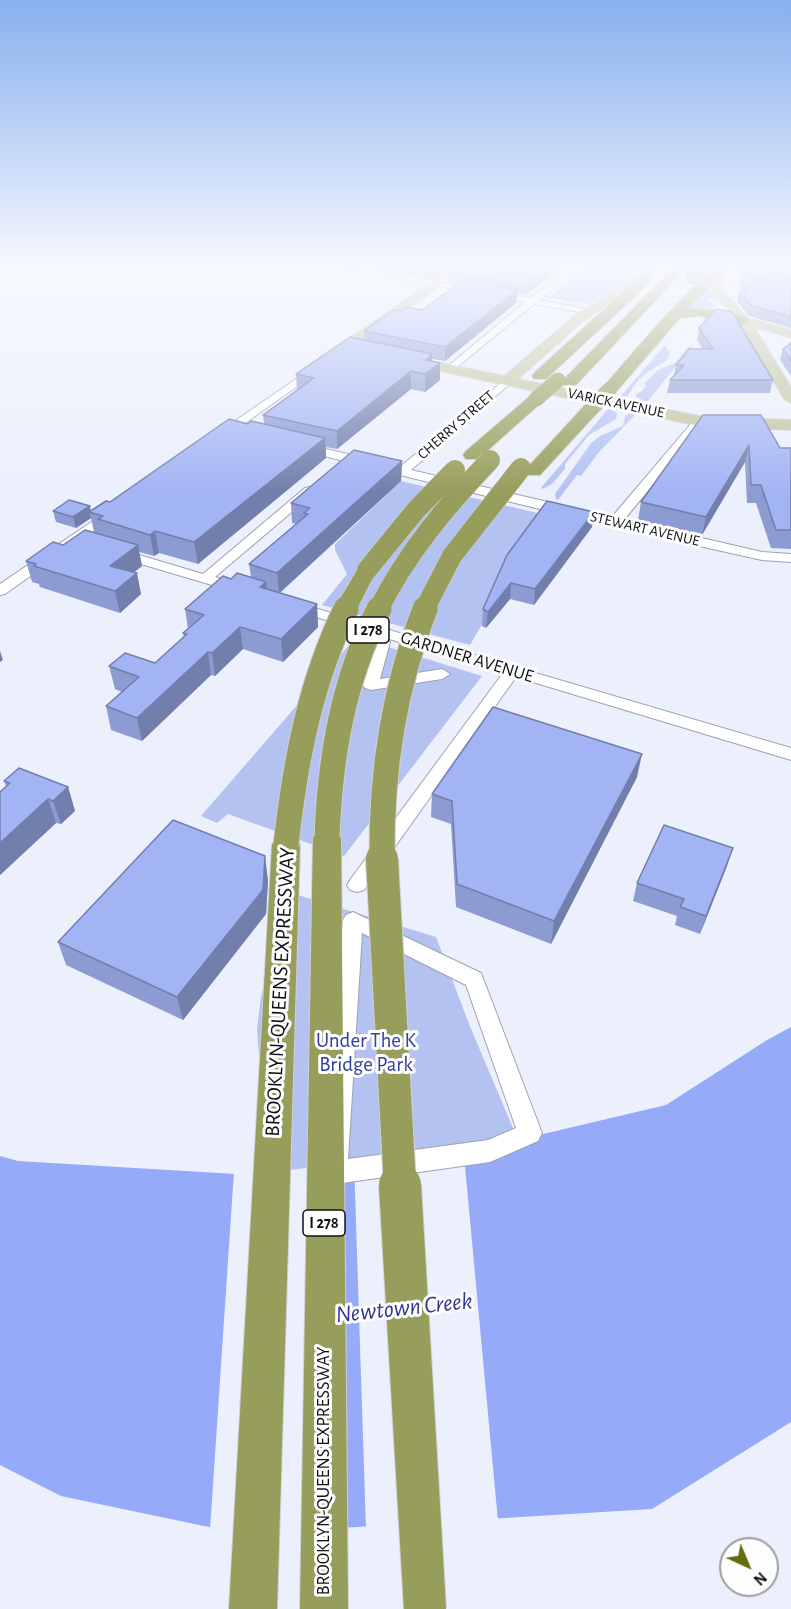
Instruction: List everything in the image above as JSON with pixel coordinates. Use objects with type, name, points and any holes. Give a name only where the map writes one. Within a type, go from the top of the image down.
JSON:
[{"type":"highway","points":[[472,456],[518,396],[575,344]]},
{"type":"highway","name":"BROOKLYN-QUEENS EXPRESSWAY","points":[[254,1609],[289,813],[295,769],[311,698],[339,624],[367,570],[421,504],[472,456],[594,359],[606,344]]},
{"type":"highway","points":[[601,388],[636,344]]},
{"type":"highway","points":[[601,388],[646,344]]},
{"type":"highway","name":"I 278","points":[[425,1609],[384,922],[381,813],[392,712],[411,642],[445,568],[478,522],[601,388]]},
{"type":"highway","name":"BROOKLYN-QUEENS EXPRESSWAY","points":[[324,1609],[327,807],[340,715],[358,655],[387,591],[410,551],[435,518],[472,456]]},
{"type":"main road","points":[[336,352],[348,344]]},
{"type":"main road","name":"CHERRY STREET","points":[[508,380],[551,344]]},
{"type":"main road","points":[[757,344],[791,399]]},
{"type":"main road","points":[[336,352],[361,350]]},
{"type":"main road","name":"VARICK AVENUE","points":[[395,357],[699,421],[791,425]]},
{"type":"street","points":[[451,369],[481,344]]},
{"type":"street","points":[[210,444],[336,352]]},
{"type":"street","name":"CHERRY STREET","points":[[403,471],[508,380]]},
{"type":"street","points":[[614,523],[699,421]]},
{"type":"street","points":[[229,430],[250,435]]},
{"type":"street","points":[[294,445],[344,462]]},
{"type":"street","name":"STEWART AVENUE","points":[[371,464],[614,523],[762,556],[791,558]]},
{"type":"street","points":[[205,579],[321,481]]},
{"type":"street","points":[[0,591],[80,541],[123,505]]},
{"type":"street","points":[[109,549],[248,592]]},
{"type":"street","name":"GARDNER AVENUE","points":[[281,602],[791,754]]},
{"type":"street","points":[[317,659],[351,623]]},
{"type":"street","points":[[382,642],[374,665],[371,685],[442,674]]},
{"type":"street","points":[[357,885],[513,671]]},
{"type":"street","points":[[353,920],[474,979],[530,1133],[490,1151],[335,1172],[353,920]]},
{"type":"green space","points":[[694,344],[647,402],[636,397],[636,394],[646,386],[644,384],[658,370],[675,363],[688,347]]},
{"type":"green space","points":[[665,345],[670,354],[667,359],[647,372],[628,396],[620,397]]},
{"type":"green space","points":[[609,408],[617,413],[616,419],[589,435],[565,464],[565,469],[548,486],[540,489]]},
{"type":"green space","points":[[629,413],[636,414],[599,452],[581,476],[577,475],[558,500],[556,499],[555,494],[591,443],[600,436],[623,426],[625,417]]},
{"type":"green space","points":[[401,481],[546,515],[470,645],[322,605],[347,574],[335,550],[335,544]]},
{"type":"green space","points":[[356,637],[482,676],[344,856],[228,814],[217,823],[201,816]]},
{"type":"green space","name":"Under The K Bridge Park","points":[[288,892],[436,937],[469,1024],[518,1140],[269,1176],[257,1030],[261,996]]},
{"type":"water","name":"Newtown Creek","points":[[791,1027],[791,1422],[652,1509],[242,1534],[61,1496],[0,1465],[0,1156],[18,1161],[269,1176],[518,1140],[666,1105]]},
{"type":"pier","points":[[463,1145],[498,1521],[366,1530],[354,1161]]},
{"type":"pier","points":[[342,1163],[345,1531],[242,1537],[210,1530],[234,1171],[269,1173]]},
{"type":"building","points":[[340,344],[384,344],[432,354],[426,360],[440,363],[425,374],[411,371],[337,431],[263,415],[314,378],[296,374]]},
{"type":"building","points":[[430,344],[449,344],[445,347]]},
{"type":"building","points":[[710,344],[751,344],[773,380],[670,380],[684,365],[676,365],[689,349],[713,349]]},
{"type":"building","points":[[791,344],[791,361],[783,349]]},
{"type":"building","points":[[703,415],[761,415],[780,448],[791,448],[791,530],[776,530],[761,485],[751,485],[749,445],[706,517],[641,502]]},
{"type":"building","points":[[229,419],[248,424],[251,421],[325,438],[194,542],[155,531],[150,535],[98,519],[103,516],[89,512],[106,501],[110,502]]},
{"type":"building","points":[[354,450],[402,461],[277,573],[249,564],[308,514],[304,513],[310,508],[291,503]]},
{"type":"building","points":[[69,500],[90,506],[73,517],[53,511]]},
{"type":"building","points":[[547,501],[594,512],[535,589],[511,583],[488,612],[483,609],[507,555]]},
{"type":"building","points":[[85,530],[138,545],[110,566],[137,573],[115,591],[34,566],[36,564],[26,561],[53,542],[63,545]]},
{"type":"building","points":[[237,573],[266,582],[260,587],[317,604],[281,639],[240,627],[212,653],[208,652],[137,718],[106,706],[139,677],[109,666],[125,653],[155,663],[187,634],[183,633],[204,615],[185,609],[223,576],[231,579]]},
{"type":"building","points":[[493,707],[642,754],[554,921],[457,884],[452,801],[432,794]]},
{"type":"building","points":[[19,768],[68,787],[53,801],[48,799],[0,843],[0,792],[10,783],[4,781]]},
{"type":"building","points":[[173,820],[265,856],[263,890],[177,997],[58,942]]},
{"type":"building","points":[[664,825],[733,848],[706,916],[680,907],[684,899],[637,883]]}]
